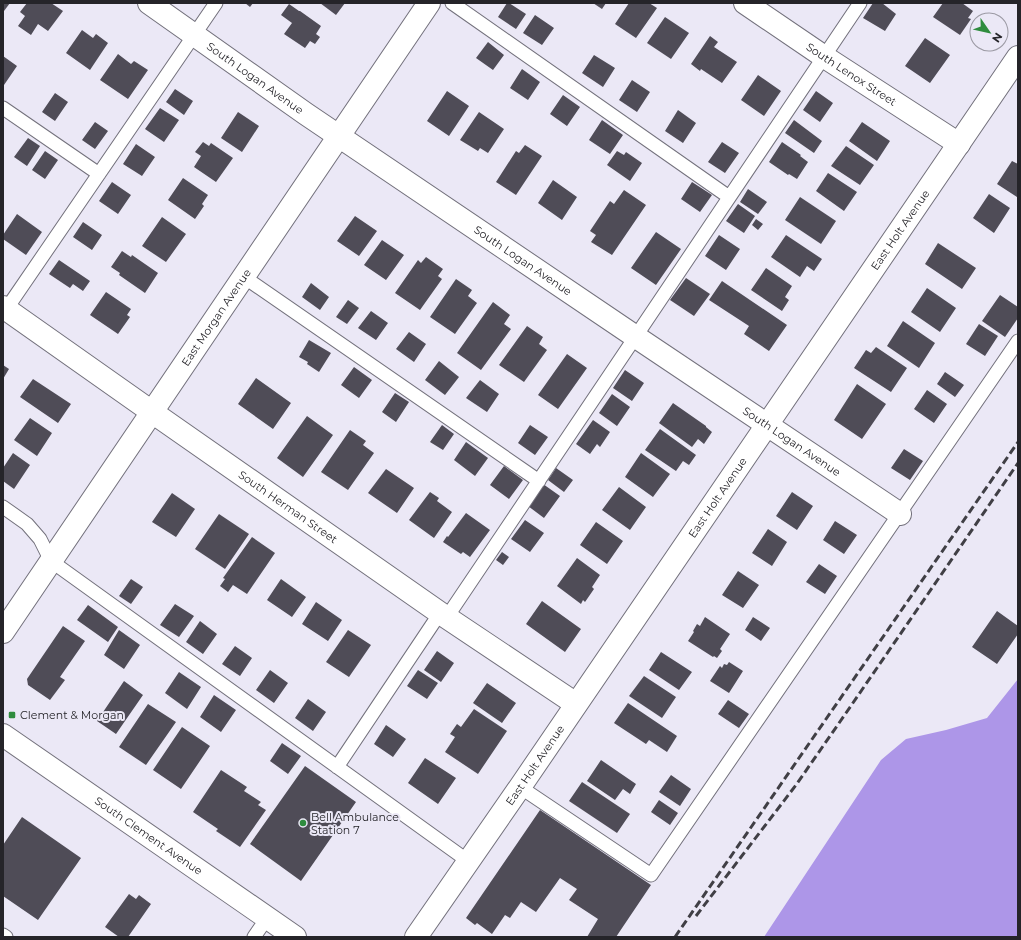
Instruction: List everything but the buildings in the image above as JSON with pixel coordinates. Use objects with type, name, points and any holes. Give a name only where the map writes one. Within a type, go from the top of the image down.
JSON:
[{"type":"street","name":"South Logan Avenue","points":[[148,3],[339,136],[900,514]]},
{"type":"street","name":"East Morgan Avenue","points":[[3,632],[429,3]]},
{"type":"street","name":"South Lenox Street","points":[[745,3],[823,56],[959,144]]},
{"type":"street","name":"East Holt Avenue","points":[[416,937],[1018,57]]},
{"type":"street","name":"South Herman Street","points":[[4,310],[443,615],[576,704]]},
{"type":"street","name":"South Clement Avenue","points":[[3,735],[295,937]]},
{"type":"lane","points":[[4,310],[216,3]]},
{"type":"lane","points":[[452,3],[729,197]]},
{"type":"lane","points":[[337,767],[539,481],[860,3]]},
{"type":"lane","points":[[3,108],[99,174]]},
{"type":"lane","points":[[244,277],[539,481]]},
{"type":"lane","points":[[520,787],[651,875],[1018,341]]},
{"type":"lane","points":[[3,507],[27,524],[40,539],[51,562],[468,861]]},
{"type":"lane","points":[[254,937],[267,918]]},
{"type":"lane","points":[[3,934],[6,937]]},
{"type":"shaded area","points":[[1018,679],[1018,937],[764,937],[881,760],[906,739],[946,730],[987,718]]},
{"type":"railway","points":[[675,937],[1018,442]]},
{"type":"railway","points":[[696,916],[796,785],[1018,463]]},
{"type":"place","name":"Clement & Morgan","points":[[12,715]]},
{"type":"place","name":"Bell Ambulance Station 7","points":[[303,823]]}]
